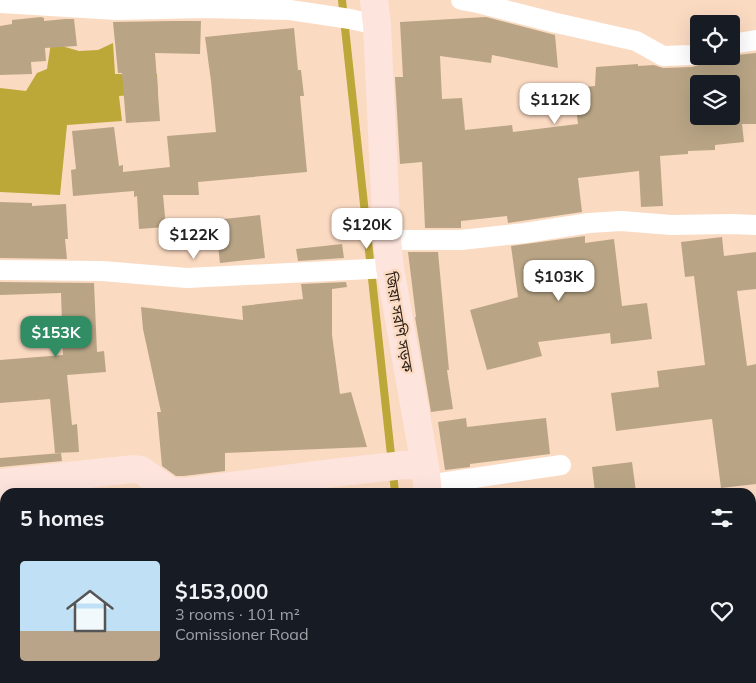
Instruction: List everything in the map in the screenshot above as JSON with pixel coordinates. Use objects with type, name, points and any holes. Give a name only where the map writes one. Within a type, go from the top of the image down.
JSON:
[{"type":"main road","name":"জিয়া সরণি সড়ক","points":[[376,12],[387,240],[390,268],[426,479]]},
{"type":"main road","points":[[216,488],[404,465],[426,479]]},
{"type":"main road","points":[[0,483],[134,469],[141,470],[166,488]]},
{"type":"street","points":[[461,0],[636,41],[663,56],[690,55]]},
{"type":"street","points":[[0,3],[117,10],[205,8],[290,10],[350,19],[376,12]]},
{"type":"street","points":[[740,43],[756,40]]},
{"type":"street","points":[[387,240],[461,240],[589,223],[621,221],[670,225],[730,224],[756,226]]},
{"type":"street","points":[[0,270],[102,271],[187,278],[390,268]]},
{"type":"street","points":[[426,479],[434,484],[560,465]]},
{"type":"shaded area","points":[[51,43],[79,51],[98,50],[113,43],[115,74],[157,74],[158,93],[119,96],[122,121],[67,125],[60,195],[0,192],[0,88],[26,91],[37,73],[47,69]]},
{"type":"building","points":[[486,17],[555,35],[558,68],[492,55],[491,63],[440,56],[442,99],[462,98],[465,130],[512,125],[513,132],[578,124],[574,88],[595,86],[596,67],[638,64],[638,66],[654,65],[663,68],[698,65],[740,65],[740,55],[756,53],[756,124],[742,124],[744,142],[715,145],[715,150],[688,151],[688,154],[660,156],[663,206],[641,207],[639,171],[578,178],[582,212],[508,223],[507,216],[461,221],[461,228],[425,228],[422,162],[400,164],[395,77],[403,77],[400,22]]},
{"type":"building","points":[[44,18],[44,21],[74,19],[77,46],[45,48],[46,61],[31,62],[32,74],[0,75],[0,26],[12,24],[12,20]]},
{"type":"building","points":[[201,21],[200,54],[155,53],[160,121],[126,123],[122,73],[118,73],[113,22]]},
{"type":"building","points":[[294,28],[298,70],[301,70],[304,96],[300,96],[307,172],[198,182],[199,195],[163,195],[166,227],[139,229],[137,196],[134,197],[134,191],[73,196],[71,170],[76,169],[72,131],[114,127],[119,166],[123,165],[123,172],[170,167],[167,136],[216,132],[205,37]]},
{"type":"building","points":[[0,202],[32,203],[32,206],[66,204],[68,239],[65,239],[67,259],[0,258]]},
{"type":"building","points":[[260,215],[265,258],[220,263],[215,220]]},
{"type":"building","points":[[585,236],[585,243],[614,239],[622,306],[647,303],[652,339],[611,344],[610,333],[538,342],[542,356],[487,370],[470,310],[518,297],[511,246]]},
{"type":"building","points":[[722,237],[724,256],[756,252],[756,289],[737,291],[747,366],[756,364],[756,484],[721,488],[712,419],[616,431],[611,393],[659,387],[657,371],[705,365],[694,276],[685,277],[681,242]]},
{"type":"building","points":[[342,244],[344,258],[298,261],[296,249]]},
{"type":"building","points":[[408,252],[438,252],[449,370],[447,370],[453,409],[431,412],[415,317]]},
{"type":"building","points":[[0,282],[94,283],[97,352],[104,351],[106,372],[67,375],[72,425],[77,424],[79,452],[55,453],[50,399],[0,403],[0,360],[63,355],[61,293],[0,295]]},
{"type":"building","points":[[346,282],[347,287],[332,289],[332,335],[340,394],[351,392],[367,447],[225,453],[225,471],[184,476],[176,476],[162,466],[157,412],[161,412],[143,329],[141,307],[243,320],[242,306],[303,299],[301,284]]},
{"type":"building","points":[[466,418],[467,427],[546,418],[550,454],[470,464],[470,467],[445,470],[438,422]]},
{"type":"building","points":[[61,453],[62,461],[0,467],[0,458]]},
{"type":"building","points":[[632,462],[635,488],[595,488],[592,467]]},
{"type":"waterway","points":[[342,0],[395,488]]}]
